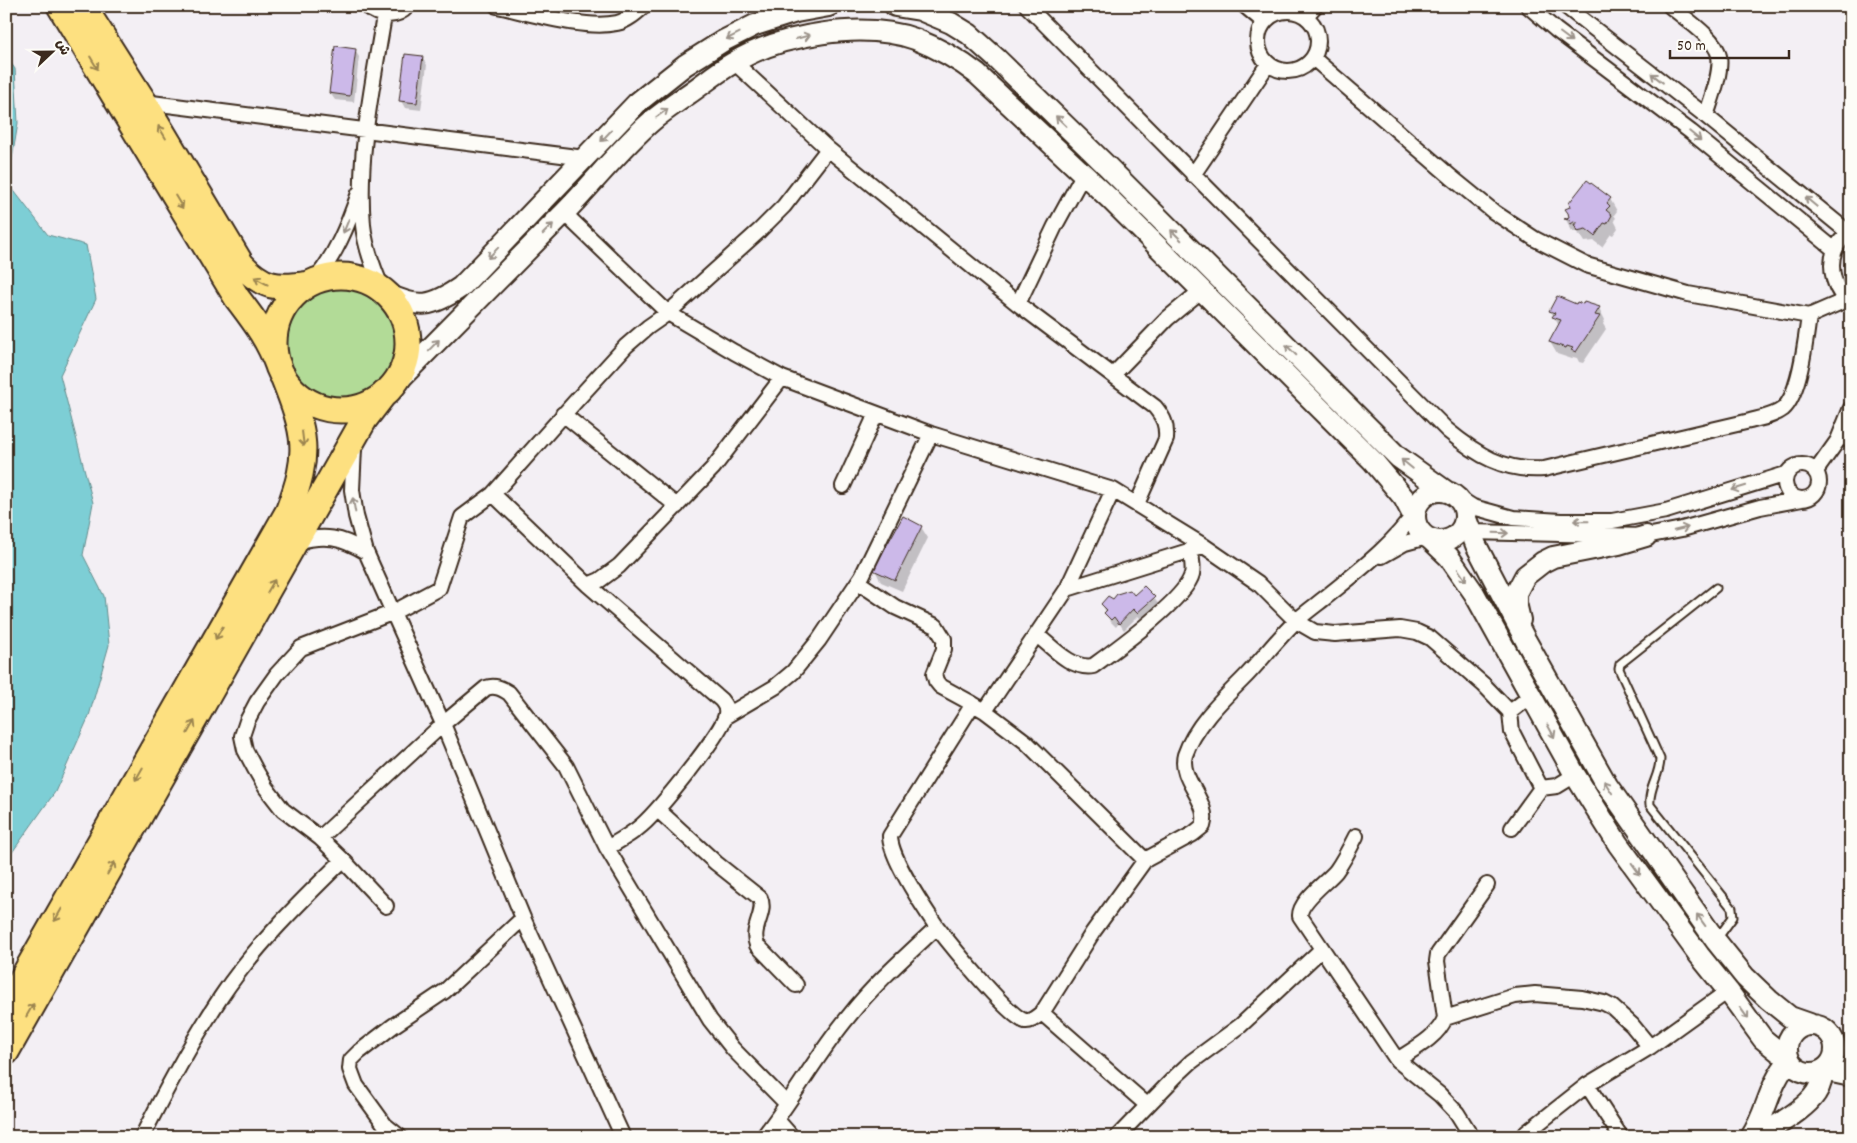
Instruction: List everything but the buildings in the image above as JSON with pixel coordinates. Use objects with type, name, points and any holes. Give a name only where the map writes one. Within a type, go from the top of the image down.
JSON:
[{"type":"highway","points":[[6,1007],[288,512],[302,473],[304,450],[301,425],[272,347],[237,298],[60,6]]},
{"type":"highway","points":[[83,6],[144,102],[241,264],[252,276],[266,284],[294,287],[311,283]]},
{"type":"highway","points":[[6,1052],[364,420],[386,393],[400,375],[408,354],[408,332],[401,312],[385,292],[368,281],[346,275],[324,277],[303,287],[286,303],[276,323],[274,346],[281,372],[290,387],[307,401],[327,409],[348,410],[369,404],[386,393]]},
{"type":"main road","points":[[385,292],[404,302],[421,305],[448,296],[461,287],[637,103],[685,65],[723,41],[755,25],[796,12],[829,6]]},
{"type":"main road","points":[[895,6],[920,10],[951,23],[968,34],[997,59],[1108,167],[1398,457],[1460,501],[1463,529],[1607,784],[1716,940],[1745,977],[1790,1017],[1851,1039]]},
{"type":"main road","points":[[386,393],[653,120],[734,62],[774,45],[818,33],[880,33],[914,39],[960,61],[977,74],[1084,174],[1373,462],[1404,498],[1415,515],[1418,527],[1449,557],[1460,571],[1575,775],[1618,844],[1763,1039],[1788,1058],[1800,1071],[1808,1073],[1823,1070],[1851,1076]]},
{"type":"main road","points":[[1415,515],[1418,503],[1424,497],[1439,491],[1451,493]]},
{"type":"main road","points":[[1428,538],[1446,540],[1463,529]]},
{"type":"main road","points":[[1526,641],[1516,603],[1516,593],[1525,576],[1533,568],[1553,557],[1619,544],[1646,536]]},
{"type":"main road","points":[[1699,955],[1716,940]]},
{"type":"main road","points":[[1751,1137],[1788,1058],[1788,1041],[1791,1034],[1796,1029],[1818,1027],[1832,1036],[1835,1052],[1832,1060],[1823,1070],[1817,1092],[1810,1101]]},
{"type":"main road","points":[[1763,1039],[1770,1074],[1771,1091]]},
{"type":"main road","points":[[1759,1137],[1810,1101],[1827,1091],[1851,1082]]},
{"type":"street","points":[[366,6],[373,12],[384,16],[394,15],[408,6]]},
{"type":"street","points":[[497,6],[533,10],[583,24],[602,25],[619,22],[634,15],[644,6]]},
{"type":"street","points":[[1026,6],[1447,430],[1464,444],[1487,458],[1514,468],[1527,470],[1544,469],[1775,414],[1789,403],[1794,394],[1803,356],[1809,316]]},
{"type":"street","points":[[1245,6],[1264,22]]},
{"type":"street","points":[[1528,6],[1556,30],[1691,132],[1835,250]]},
{"type":"street","points":[[1670,6],[1710,40],[1716,47],[1719,56],[1718,68],[1706,116]]},
{"type":"street","points":[[1314,58],[1494,212],[1535,239],[1586,265],[1678,292],[1809,316],[1848,302],[1837,288],[1832,270],[1835,250],[1850,233],[1569,8]]},
{"type":"street","points":[[1289,10],[1300,13],[1311,11],[1318,34],[1318,48],[1314,58],[1306,66],[1290,72],[1279,70],[1268,64],[1261,56],[1257,43],[1259,32],[1264,22],[1279,12],[1289,10]]},
{"type":"street","points":[[384,16],[366,130],[363,225],[376,275],[385,292]]},
{"type":"street","points":[[734,62],[828,149],[1018,304],[1113,375],[1163,416],[1167,428],[1166,439],[1137,504]]},
{"type":"street","points":[[1192,175],[1268,64]]},
{"type":"street","points":[[144,102],[585,158]]},
{"type":"street","points":[[386,906],[320,838],[283,810],[266,788],[245,750],[242,736],[246,721],[277,674],[301,648],[394,612],[438,588],[462,517],[493,494],[626,346],[648,327],[668,314],[784,206],[828,149]]},
{"type":"street","points":[[1018,304],[1055,226],[1084,174]]},
{"type":"street","points":[[311,283],[324,270],[343,235],[363,181]]},
{"type":"street","points":[[564,213],[668,314],[782,378],[931,434],[1113,490],[1204,546],[1258,583],[1296,621],[1315,632],[1335,634],[1400,629],[1417,632],[1430,638],[1484,685],[1510,712],[1512,732],[1541,788]]},
{"type":"street","points":[[1113,375],[1168,318],[1202,290]]},
{"type":"street","points":[[588,585],[615,570],[713,468],[782,378]]},
{"type":"street","points":[[1816,471],[1845,442],[1851,408]]},
{"type":"street","points":[[564,414],[677,506]]},
{"type":"street","points":[[843,486],[876,414]]},
{"type":"street","points":[[606,848],[641,826],[658,810],[696,761],[726,716],[775,687],[793,672],[814,648],[858,582],[931,434]]},
{"type":"street","points":[[355,437],[352,463],[352,490],[356,516],[366,552],[443,724],[523,918],[623,1137]]},
{"type":"street","points":[[1463,529],[1646,536],[1760,507],[1802,499],[1812,496],[1816,492],[1819,482],[1816,471],[1812,467],[1800,464],[1789,469],[1784,486],[1791,496],[1802,499]]},
{"type":"street","points":[[1451,493],[1473,507],[1513,518],[1561,521],[1612,521],[1648,516],[1786,474]]},
{"type":"street","points":[[1113,490],[1068,589],[1037,635],[979,708],[890,836],[890,844],[906,877],[937,927],[1008,1010],[1016,1017],[1026,1021],[1030,1021],[1042,1013],[1093,932],[1145,860],[1193,834],[1202,826],[1204,814],[1184,763],[1189,746],[1211,713],[1296,621],[1366,565],[1415,515]]},
{"type":"street","points":[[493,494],[588,585],[721,700],[727,708],[726,716]]},
{"type":"street","points":[[296,542],[314,537],[333,538],[350,543],[366,552]]},
{"type":"street","points":[[1366,565],[1405,543],[1428,538]]},
{"type":"street","points":[[1068,589],[1204,546]]},
{"type":"street","points":[[1037,635],[1077,665],[1093,666],[1137,634],[1183,590],[1193,573],[1191,551]]},
{"type":"street","points":[[858,582],[895,607],[936,626],[941,631],[944,639],[944,649],[934,674],[940,686],[979,708],[1026,742],[1145,860]]},
{"type":"street","points":[[320,838],[443,724],[486,688],[492,686],[509,693],[566,766],[606,848],[710,1020],[733,1049],[787,1104]]},
{"type":"street","points":[[1510,712],[1531,696]]},
{"type":"street","points":[[1512,828],[1541,788],[1557,786],[1575,775]]},
{"type":"street","points":[[658,810],[716,863],[760,898],[762,906],[754,939],[757,945],[796,984]]},
{"type":"street","points":[[1356,836],[1350,850],[1335,872],[1311,896],[1300,911],[1302,921],[1397,1060],[1440,1095],[1457,1113],[1472,1137]]},
{"type":"street","points":[[142,1137],[170,1083],[222,996],[292,910],[343,860]]},
{"type":"street","points":[[1397,1060],[1437,1032],[1445,1018],[1437,961],[1438,954],[1486,886]]},
{"type":"street","points":[[400,1137],[385,1125],[356,1085],[350,1069],[351,1060],[393,1026],[445,991],[523,918]]},
{"type":"street","points":[[763,1137],[777,1120],[815,1061],[849,1015],[885,976],[937,927]]},
{"type":"street","points":[[1117,1137],[1191,1062],[1240,1026],[1322,949]]},
{"type":"street","points":[[1526,1133],[1587,1085],[1650,1048],[1728,991]]},
{"type":"street","points":[[1445,1018],[1515,996],[1535,994],[1582,998],[1604,1003],[1612,1007],[1632,1025],[1650,1048]]},
{"type":"street","points":[[1042,1013],[1148,1105]]},
{"type":"street","points":[[1587,1085],[1621,1137]]},
{"type":"street","points":[[777,1120],[792,1137]]},
{"type":"lane","points":[[1716,588],[1620,664],[1620,669],[1660,759],[1660,768],[1649,795],[1650,805],[1732,908],[1733,917],[1716,940]]},
{"type":"green space","points":[[341,286],[363,290],[381,302],[393,320],[397,342],[393,364],[381,382],[363,394],[341,398],[319,394],[301,382],[289,364],[285,342],[289,320],[301,302],[319,290]]},
{"type":"water","points":[[6,56],[15,69],[18,123],[8,183],[48,235],[86,245],[96,299],[60,375],[93,503],[83,555],[104,596],[109,645],[89,716],[55,792],[6,861]]}]
